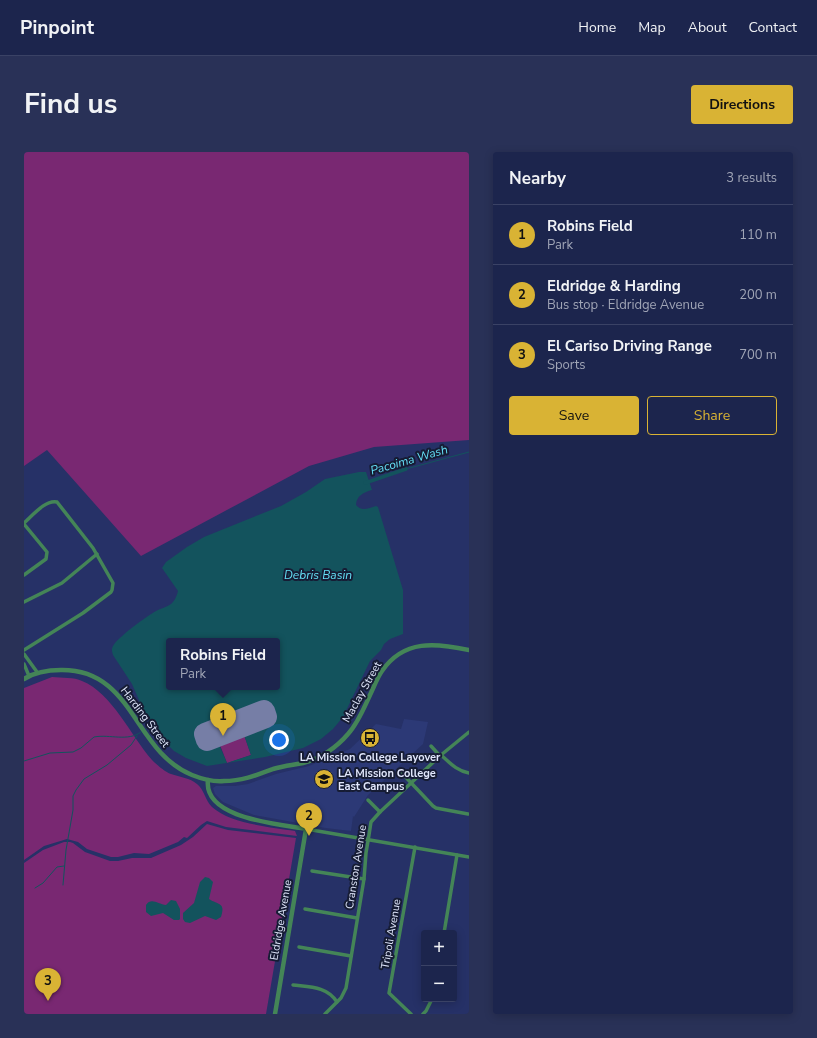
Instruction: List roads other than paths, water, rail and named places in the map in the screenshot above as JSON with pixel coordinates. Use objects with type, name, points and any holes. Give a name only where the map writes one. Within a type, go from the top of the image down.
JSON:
[{"type":"street","points":[[24,575],[46,559],[47,556],[47,552],[24,524],[47,503],[53,501],[59,505],[96,554],[113,583],[111,592],[83,613],[24,650]]},
{"type":"street","points":[[24,602],[62,583],[96,554]]},
{"type":"street","name":"Maclay Street","points":[[208,780],[235,781],[250,778],[275,769],[305,762],[322,756],[337,746],[355,726],[381,672],[391,659],[409,649],[423,645],[438,645],[469,650]]},
{"type":"street","points":[[24,654],[38,672]]},
{"type":"street","points":[[24,664],[29,676]]},
{"type":"street","name":"Harding Street","points":[[24,679],[38,672],[56,670],[69,670],[87,673],[99,678],[118,694],[156,749],[172,764],[188,773],[208,780]]},
{"type":"street","name":"Cranston Avenue","points":[[325,1014],[341,998],[346,988],[364,879],[371,822],[440,756],[469,732]]},
{"type":"street","points":[[430,746],[453,766],[459,770],[469,772]]},
{"type":"street","points":[[399,770],[430,804],[436,808],[468,814]]},
{"type":"street","points":[[208,780],[208,787],[212,798],[222,807],[249,818],[469,857]]},
{"type":"street","points":[[368,800],[380,812]]},
{"type":"street","name":"Eldridge Avenue","points":[[275,1014],[306,829]]},
{"type":"street","name":"Tripoli Avenue","points":[[411,1014],[389,993],[414,847]]},
{"type":"street","points":[[444,930],[457,855]]},
{"type":"street","points":[[312,871],[364,879]]},
{"type":"street","points":[[305,910],[357,918]]},
{"type":"street","points":[[299,948],[351,956]]},
{"type":"street","points":[[293,986],[324,991],[337,1002]]},
{"type":"street","points":[[423,1014],[430,1002]]},
{"type":"water","name":"Debris Basin","points":[[366,472],[372,490],[361,495],[357,499],[356,505],[363,509],[376,506],[378,507],[403,590],[403,634],[390,639],[370,661],[343,717],[333,729],[321,739],[303,748],[265,757],[228,763],[251,755],[243,732],[270,722],[264,707],[201,731],[206,744],[217,740],[227,763],[207,766],[186,758],[174,751],[165,742],[145,714],[132,684],[113,655],[112,647],[133,627],[156,611],[171,604],[177,596],[178,591],[162,568],[166,562],[204,537],[281,506],[325,479]]},
{"type":"water","points":[[205,877],[209,878],[213,882],[209,899],[222,906],[221,917],[216,920],[205,916],[190,923],[185,922],[183,919],[183,913],[194,903],[200,882]]},
{"type":"water","points":[[171,900],[176,901],[180,909],[179,920],[174,920],[163,913],[151,916],[146,912],[146,905],[150,901],[166,905]]},
{"type":"waterway","name":"Pacoima Wash","points":[[406,469],[469,452]]},
{"type":"waterway","name":"Pacoima Wash","points":[[365,483],[406,469]]},
{"type":"waterway","name":"Pacoima Wash","points":[[146,729],[152,723]]},
{"type":"waterway","name":"Pacoima Wash","points":[[24,761],[50,753],[73,752],[81,748],[94,737],[130,737],[141,732]]},
{"type":"waterway","points":[[63,885],[66,850],[73,810],[73,796],[84,779],[107,765],[131,745],[137,736]]},
{"type":"waterway","points":[[35,888],[43,883],[57,867],[64,866]]},
{"type":"place","name":"Robins Field","points":[[223,736]]},
{"type":"place","name":"LA Mission College Layover","points":[[370,738]]},
{"type":"place","name":"LA Mission College East Campus","points":[[324,779]]},
{"type":"place","name":"Eldridge & Harding","points":[[309,836]]},
{"type":"place","name":"El Cariso Driving Range","points":[[48,1001]]}]
